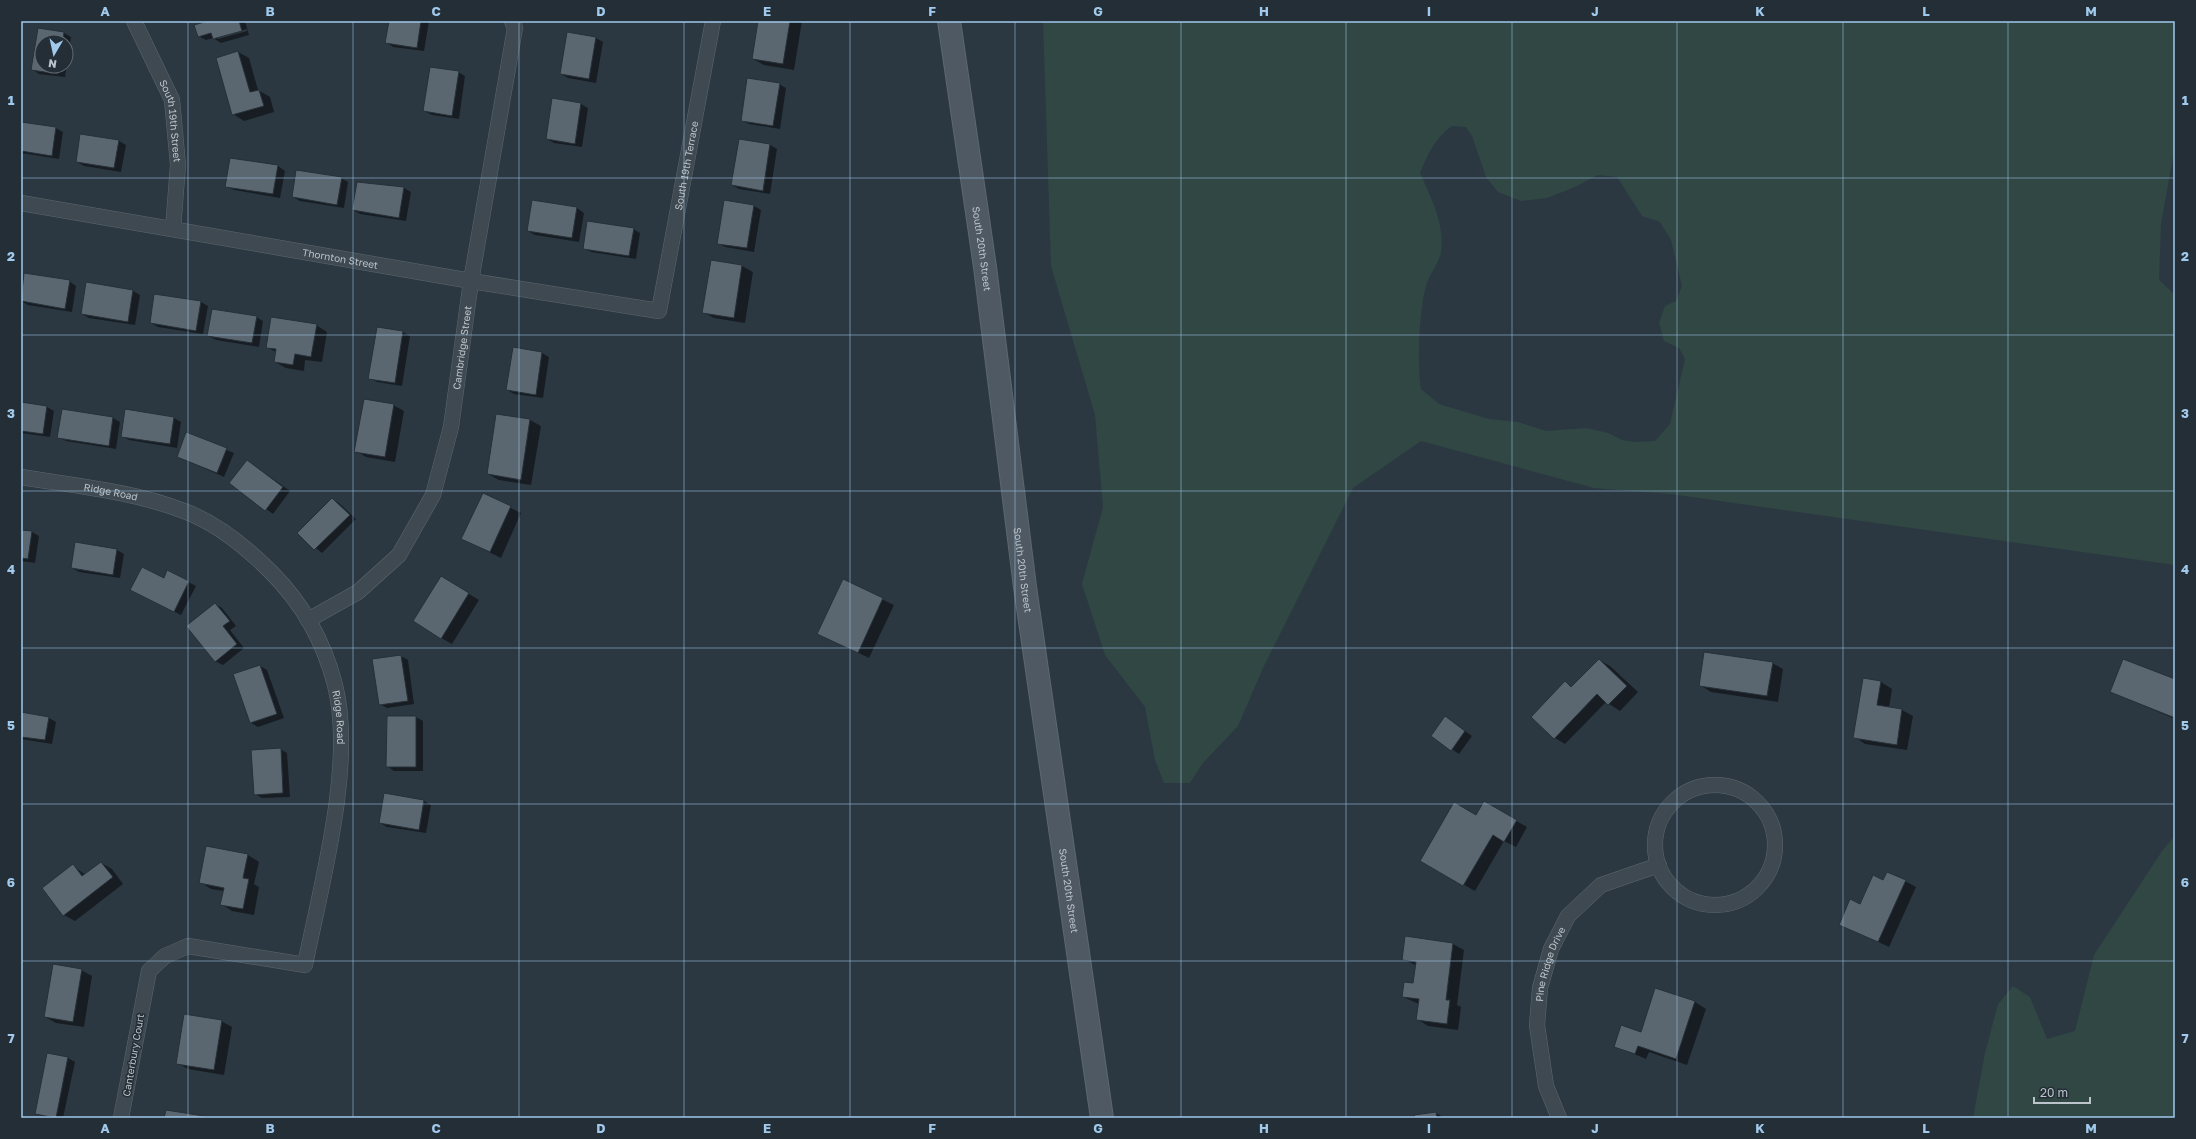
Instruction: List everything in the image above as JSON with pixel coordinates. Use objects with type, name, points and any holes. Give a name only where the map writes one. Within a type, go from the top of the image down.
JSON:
[{"type":"main road","name":"South 20th Street","points":[[949,21],[985,267],[1025,587],[1102,1118]]},
{"type":"street","name":"South 19th Street","points":[[134,21],[172,100],[178,165],[173,229]]},
{"type":"street","name":"Cambridge Street","points":[[308,620],[358,592],[399,556],[434,495],[451,427],[471,281],[515,28],[512,21]]},
{"type":"street","name":"South 19th Terrace","points":[[660,311],[713,21]]},
{"type":"street","name":"Thornton Street","points":[[21,203],[471,281],[660,311]]},
{"type":"street","name":"Ridge Road","points":[[21,477],[145,498],[185,511],[222,531],[252,553],[290,590],[318,635],[335,685],[341,734],[336,805],[305,965],[188,946],[165,956],[149,971],[144,993]]},
{"type":"street","points":[[1720,785],[1738,789],[1754,798],[1767,812],[1774,828],[1776,846],[1773,863],[1766,879],[1754,892],[1738,901],[1721,905],[1704,904],[1687,898],[1673,888],[1662,874],[1659,865],[1656,856],[1655,838],[1660,820],[1670,804],[1685,793],[1702,786],[1720,785]]},
{"type":"street","name":"Pine Ridge Drive","points":[[1559,1118],[1546,1086],[1537,1025],[1540,988],[1551,949],[1568,916],[1601,885],[1659,865]]},
{"type":"street","name":"Canterbury Court","points":[[122,1118],[144,993]]},
{"type":"green space","points":[[1043,21],[2175,21],[2175,146],[2161,224],[2159,280],[2175,295],[2175,565],[1670,494],[1594,488],[1421,441],[1353,488],[1263,668],[1238,726],[1203,763],[1190,783],[1164,783],[1155,760],[1145,707],[1105,655],[1082,584],[1103,507],[1095,415],[1051,266]],"holes":[[[1452,126],[1466,127],[1472,136],[1486,177],[1498,192],[1521,201],[1547,198],[1575,187],[1598,175],[1617,177],[1642,216],[1660,222],[1671,240],[1682,286],[1676,301],[1665,306],[1659,323],[1664,341],[1679,348],[1685,359],[1670,424],[1655,441],[1634,442],[1622,440],[1608,433],[1586,428],[1546,431],[1518,422],[1489,419],[1439,404],[1421,389],[1419,352],[1420,323],[1427,282],[1440,256],[1442,242],[1436,211],[1420,173],[1429,153],[1441,136]]]},
{"type":"green space","points":[[2175,836],[2175,1118],[1973,1118],[1985,1053],[1998,1004],[2013,986],[2030,997],[2047,1039],[2075,1031],[2094,955],[2162,851]]},
{"type":"building","points":[[208,21],[239,21],[242,31],[213,39],[211,33],[198,37],[194,25]]},
{"type":"building","points":[[389,21],[421,21],[417,48],[385,43]]},
{"type":"building","points":[[758,21],[790,21],[783,64],[752,59]]},
{"type":"building","points":[[38,28],[64,32],[64,34],[37,34]]},
{"type":"building","points":[[567,32],[596,37],[589,79],[560,74]]},
{"type":"building","points":[[238,51],[250,92],[259,90],[264,106],[232,115],[216,58]]},
{"type":"building","points":[[34,52],[34,70],[31,70]]},
{"type":"building","points":[[430,67],[459,71],[452,116],[423,111]]},
{"type":"building","points":[[747,78],[780,83],[773,126],[741,121]]},
{"type":"building","points":[[552,98],[581,103],[575,144],[546,139]]},
{"type":"building","points":[[21,122],[56,127],[52,156],[21,151]]},
{"type":"building","points":[[80,134],[119,140],[114,168],[76,162]]},
{"type":"building","points":[[739,139],[770,144],[763,191],[731,185]]},
{"type":"building","points":[[230,158],[278,165],[273,194],[225,187]]},
{"type":"building","points":[[296,170],[342,177],[337,205],[292,197]]},
{"type":"building","points":[[357,182],[404,187],[399,218],[352,210]]},
{"type":"building","points":[[532,200],[577,207],[572,238],[527,231]]},
{"type":"building","points":[[724,200],[754,205],[747,248],[717,244]]},
{"type":"building","points":[[587,221],[634,228],[629,256],[583,249]]},
{"type":"building","points":[[711,260],[742,265],[734,318],[702,313]]},
{"type":"building","points":[[24,273],[70,280],[65,309],[21,301]]},
{"type":"building","points":[[86,282],[133,290],[128,322],[81,314]]},
{"type":"building","points":[[154,294],[201,301],[196,331],[150,323]]},
{"type":"building","points":[[212,309],[257,316],[252,343],[207,336]]},
{"type":"building","points":[[271,317],[317,324],[311,357],[295,354],[293,365],[274,362],[276,349],[266,348]]},
{"type":"building","points":[[377,327],[403,331],[395,383],[368,379]]},
{"type":"building","points":[[513,347],[542,352],[536,395],[506,390]]},
{"type":"building","points":[[364,399],[394,404],[385,457],[354,452]]},
{"type":"building","points":[[21,402],[47,406],[43,434],[21,431]]},
{"type":"building","points":[[62,409],[113,417],[109,446],[57,438]]},
{"type":"building","points":[[125,409],[174,417],[170,444],[121,437]]},
{"type":"building","points":[[496,414],[530,419],[521,480],[487,474]]},
{"type":"building","points":[[186,432],[227,448],[217,473],[177,457]]},
{"type":"building","points":[[247,460],[283,487],[265,511],[229,483]]},
{"type":"building","points":[[483,493],[511,506],[490,552],[461,539]]},
{"type":"building","points":[[332,498],[350,515],[314,550],[297,533]]},
{"type":"building","points":[[21,530],[32,531],[28,559],[21,558]]},
{"type":"building","points":[[75,542],[117,549],[113,575],[71,568]]},
{"type":"building","points":[[142,567],[164,578],[167,570],[189,581],[174,612],[130,590]]},
{"type":"building","points":[[441,576],[469,593],[441,639],[413,621]]},
{"type":"building","points":[[843,579],[883,598],[858,653],[817,634]]},
{"type":"building","points":[[215,603],[230,621],[223,626],[237,644],[215,662],[186,626]]},
{"type":"building","points":[[1704,652],[1773,662],[1767,696],[1699,686]]},
{"type":"building","points":[[401,655],[408,701],[379,705],[372,659]]},
{"type":"building","points":[[1599,659],[1627,686],[1608,705],[1597,694],[1554,739],[1531,717],[1565,681],[1571,687]]},
{"type":"building","points":[[2123,659],[2175,679],[2175,718],[2110,692]]},
{"type":"building","points":[[260,665],[277,714],[250,723],[233,674]]},
{"type":"building","points":[[1863,678],[1881,681],[1877,705],[1902,709],[1897,745],[1853,738]]},
{"type":"building","points":[[21,712],[49,717],[45,740],[21,737]]},
{"type":"building","points":[[387,716],[416,716],[416,767],[386,767]]},
{"type":"building","points":[[1445,716],[1465,731],[1451,751],[1431,736]]},
{"type":"building","points":[[281,748],[283,793],[254,795],[251,750]]},
{"type":"building","points":[[384,793],[424,800],[419,830],[379,823]]},
{"type":"building","points":[[1484,801],[1517,820],[1504,842],[1493,835],[1463,886],[1420,861],[1454,802],[1476,815]]},
{"type":"building","points":[[206,846],[248,854],[243,878],[249,879],[243,909],[220,905],[224,888],[199,883]]},
{"type":"building","points":[[101,862],[113,877],[63,916],[42,888],[73,864],[82,876]]},
{"type":"building","points":[[1887,872],[1906,880],[1878,942],[1839,925],[1850,899],[1860,904],[1873,875],[1883,880]]},
{"type":"building","points":[[1405,936],[1453,943],[1446,1000],[1450,1000],[1447,1024],[1416,1020],[1419,999],[1402,997],[1404,982],[1413,983],[1416,962],[1402,960]]},
{"type":"building","points":[[53,964],[82,969],[73,1022],[44,1017]]},
{"type":"building","points":[[1655,988],[1695,1001],[1676,1059],[1638,1046],[1635,1054],[1614,1047],[1621,1025],[1641,1032]]},
{"type":"building","points":[[184,1014],[222,1020],[214,1070],[176,1064]]},
{"type":"building","points":[[47,1053],[68,1057],[56,1118],[35,1114]]},
{"type":"building","points":[[166,1110],[204,1116],[204,1118],[164,1118]]},
{"type":"building","points":[[1436,1112],[1437,1118],[1415,1118],[1414,1115]]}]
